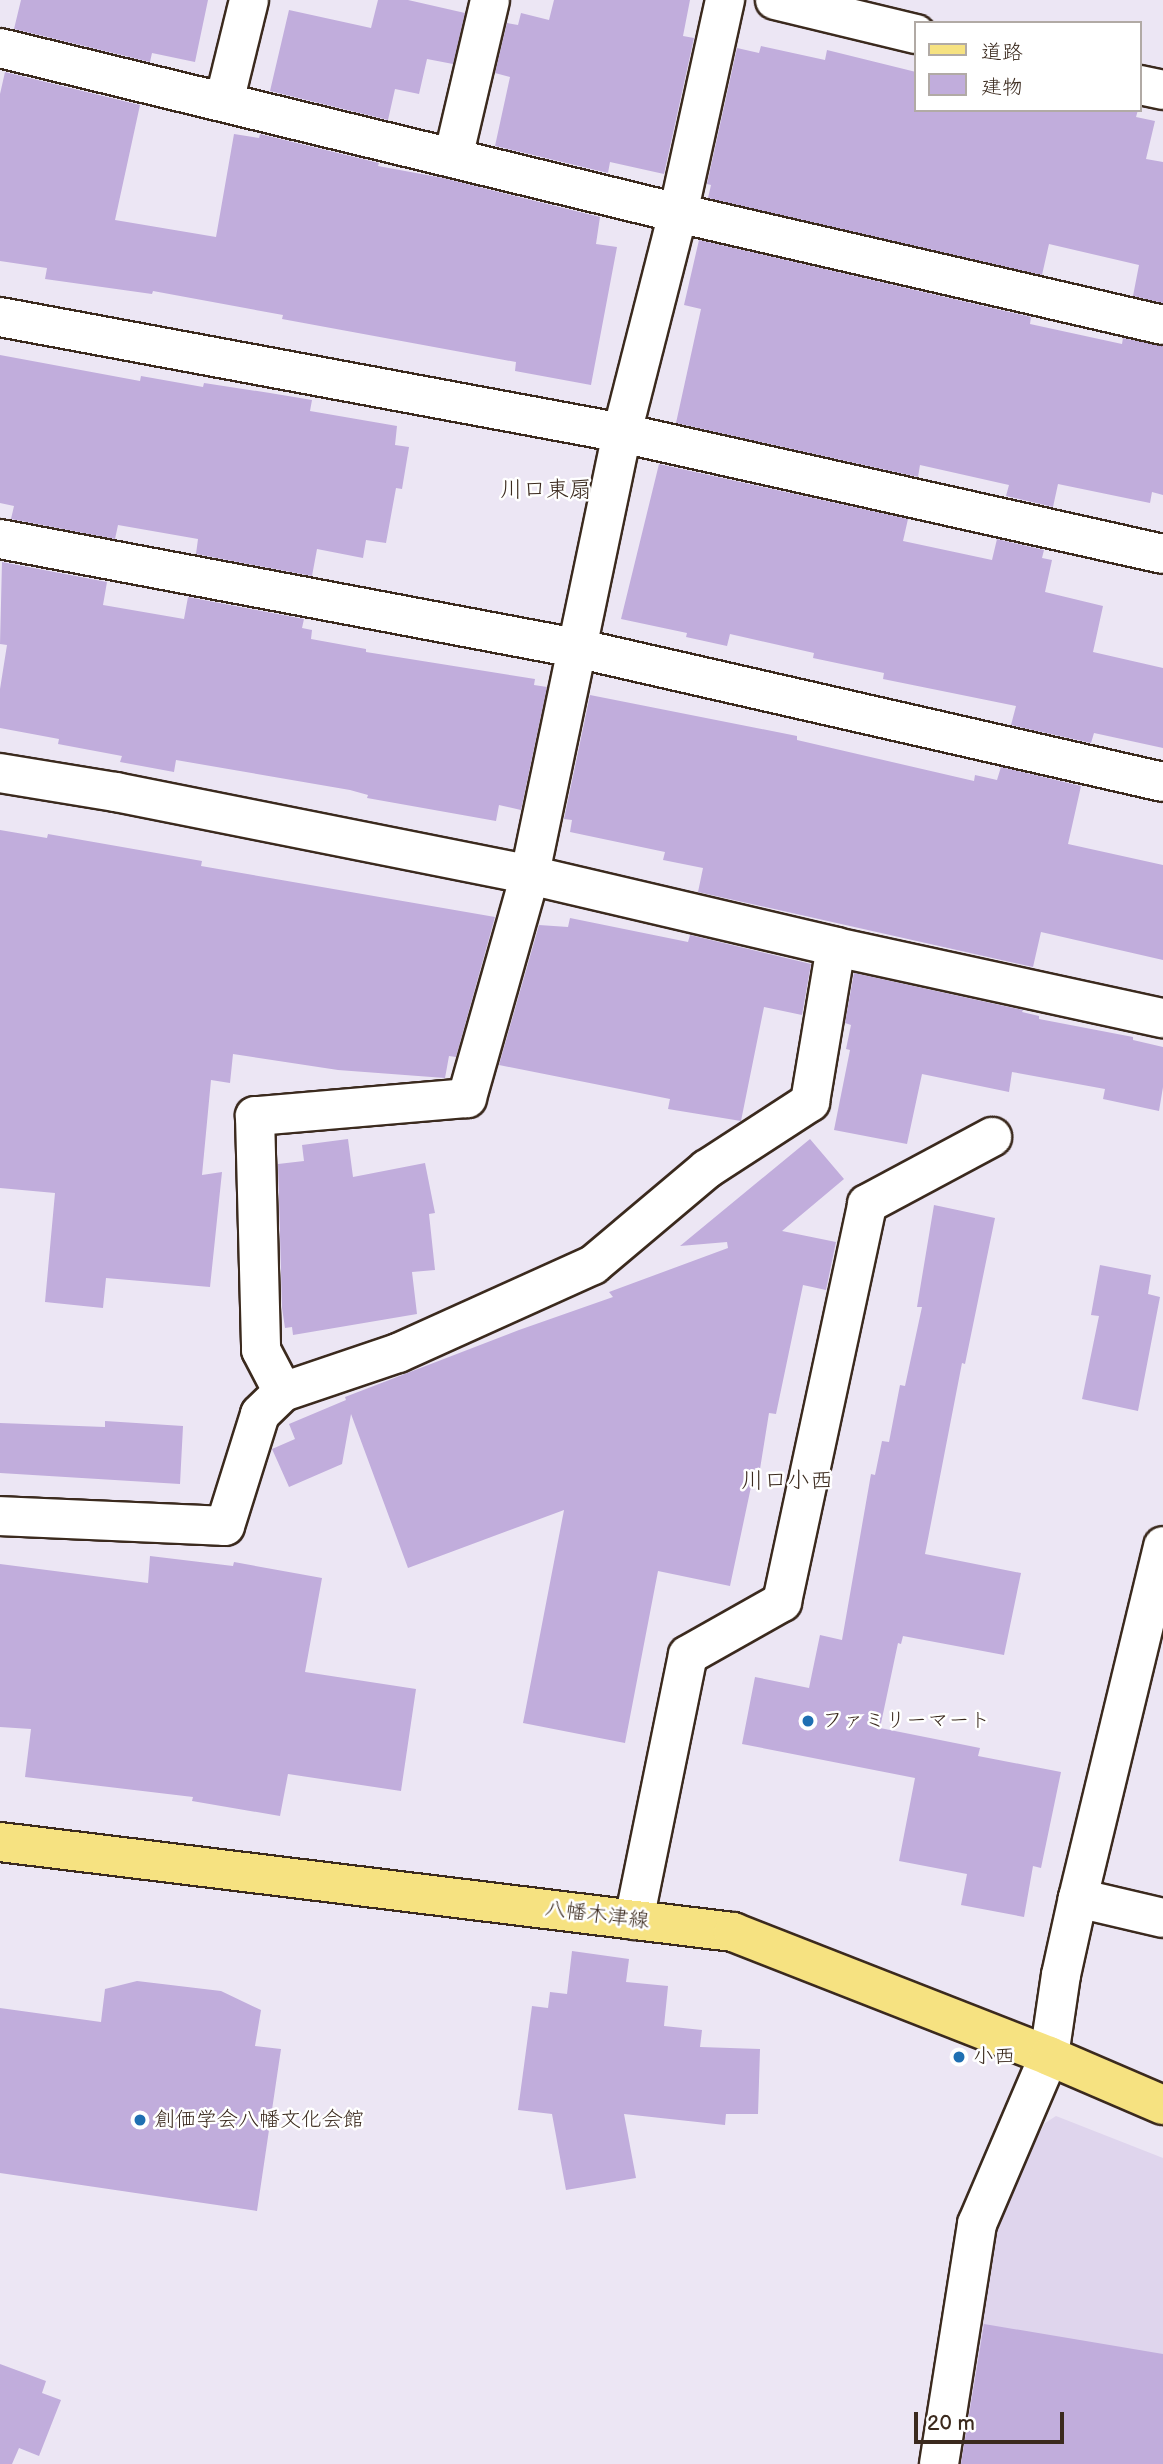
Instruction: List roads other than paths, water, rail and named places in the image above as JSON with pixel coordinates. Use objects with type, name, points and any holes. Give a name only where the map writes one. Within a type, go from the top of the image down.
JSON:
[{"type":"main road","name":"八幡木津線","points":[[0,1842],[733,1932],[1049,2056],[1163,2105]]},
{"type":"street","points":[[224,102],[250,0]]},
{"type":"street","points":[[453,158],[490,0]]},
{"type":"street","points":[[283,1392],[261,1350],[255,1116],[467,1098],[530,875],[622,433],[678,213],[725,0]]},
{"type":"street","points":[[775,0],[914,34]]},
{"type":"street","points":[[0,48],[678,213],[1163,325]]},
{"type":"street","points":[[1142,85],[1163,90]]},
{"type":"street","points":[[0,317],[622,433],[1163,555]]},
{"type":"street","points":[[0,539],[576,648],[1163,782]]},
{"type":"street","points":[[0,773],[116,792],[530,875],[836,947],[1163,1018]]},
{"type":"street","points":[[0,1516],[225,1526],[260,1414],[283,1392],[398,1353],[593,1265],[707,1169],[810,1102],[836,947]]},
{"type":"street","points":[[634,1920],[688,1655],[782,1602],[867,1204],[992,1137]]},
{"type":"street","points":[[939,2464],[977,2224],[1049,2056],[1061,1975],[1078,1898],[1163,1546]]},
{"type":"street","points":[[1078,1898],[1163,1918]]},
{"type":"place","name":"ファミリーマート","points":[[808,1721]]},
{"type":"place","name":"小西","points":[[959,2057]]},
{"type":"place","name":"創価学会八幡文化会館","points":[[140,2120]]},
{"type":"district","name":"川口東扇","points":[[546,490]]},
{"type":"district","name":"川口小西","points":[[787,1481]]}]
